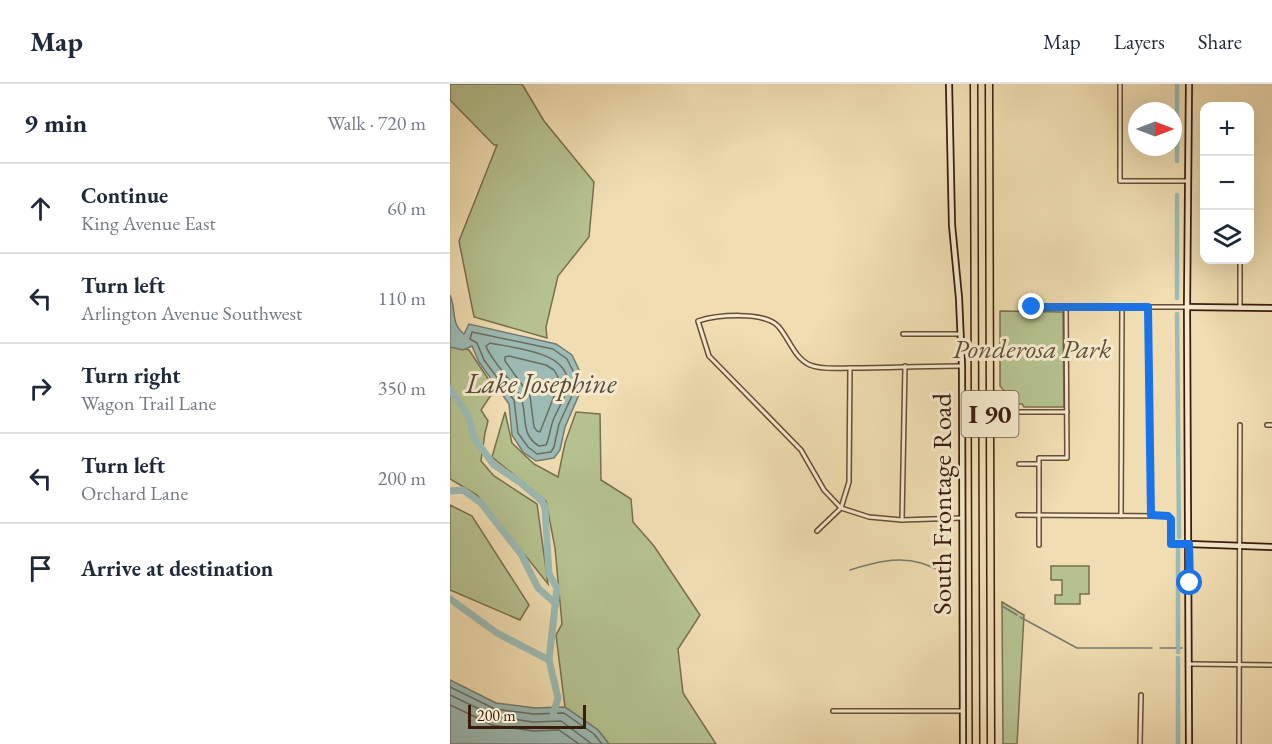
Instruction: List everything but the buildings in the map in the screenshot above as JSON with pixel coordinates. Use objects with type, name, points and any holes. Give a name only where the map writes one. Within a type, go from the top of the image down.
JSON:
[{"type":"highway","name":"I 90","points":[[973,84],[976,744]]},
{"type":"highway","name":"I 90","points":[[989,84],[991,744]]},
{"type":"main road","name":"South Frontage Road","points":[[950,84],[952,216],[962,366],[963,744]]},
{"type":"main road","points":[[1189,84],[1187,307],[1189,744]]},
{"type":"main road","points":[[1187,307],[1272,308]]},
{"type":"main road","points":[[1189,544],[1272,547]]},
{"type":"street","points":[[1120,84],[1120,181],[1188,181]]},
{"type":"street","points":[[1240,264],[1240,308]]},
{"type":"street","points":[[1032,307],[1187,307]]},
{"type":"street","points":[[1039,545],[1040,458],[1067,458],[1066,307]]},
{"type":"street","points":[[1121,516],[1122,307]]},
{"type":"street","points":[[1148,307],[1151,515]]},
{"type":"street","points":[[962,366],[834,368],[810,365],[797,355],[777,325],[765,319],[725,316],[698,321],[709,356],[801,450],[824,490],[841,508],[868,517],[903,520],[962,518]]},
{"type":"street","points":[[903,334],[960,334]]},
{"type":"street","points":[[903,520],[905,366]]},
{"type":"street","points":[[817,531],[841,508],[849,482],[850,368]]},
{"type":"street","points":[[1016,412],[1066,412]]},
{"type":"street","points":[[1239,744],[1240,425]]},
{"type":"street","points":[[1019,464],[1040,464]]},
{"type":"street","points":[[1018,515],[1168,516],[1171,519],[1171,544],[1189,544]]},
{"type":"street","points":[[1190,664],[1272,665]]},
{"type":"street","points":[[1140,744],[1141,695]]},
{"type":"street","points":[[833,711],[963,711]]},
{"type":"green space","points":[[450,84],[522,84],[544,121],[594,182],[589,237],[558,276],[546,327],[547,338],[474,317],[459,241],[497,145],[494,145],[450,100]]},
{"type":"green space","name":"Ponderosa Park","points":[[1000,311],[1063,312],[1064,407],[1024,407],[1022,404],[1015,404],[1000,386]]},
{"type":"green space","points":[[450,344],[469,350],[495,389],[481,410],[488,421],[481,461],[494,476],[537,504],[548,584],[477,495],[450,479]]},
{"type":"green space","points":[[505,412],[512,443],[534,464],[558,477],[565,443],[576,412],[600,414],[601,480],[631,499],[633,522],[654,546],[700,615],[678,649],[683,693],[716,744],[609,744],[598,730],[565,707],[556,635],[562,624],[555,548],[546,501],[492,457]]},
{"type":"green space","points":[[450,505],[472,516],[529,605],[520,620],[450,590]]},
{"type":"green space","points":[[1051,566],[1089,566],[1089,594],[1080,594],[1080,604],[1055,604],[1055,595],[1062,595],[1062,580],[1051,580]]},
{"type":"green space","points":[[1002,602],[1024,615],[1017,744],[1003,744]]},
{"type":"water","name":"Lake Josephine","points":[[450,295],[455,321],[464,334],[469,324],[556,344],[572,355],[580,372],[581,390],[565,427],[560,450],[554,458],[536,461],[523,452],[512,435],[509,404],[479,362],[472,346],[463,350],[450,347]]},
{"type":"water","points":[[450,680],[496,703],[535,708],[565,707],[598,730],[609,744],[450,744]]},
{"type":"waterway","points":[[1177,84],[1177,161]]},
{"type":"waterway","points":[[1177,195],[1177,298]]},
{"type":"waterway","points":[[1177,314],[1179,537]]},
{"type":"waterway","points":[[450,389],[469,417],[473,436],[493,464],[521,483],[542,501],[545,508],[549,574],[557,588],[549,660],[558,698],[553,715]]},
{"type":"waterway","points":[[450,491],[463,490],[481,503],[521,554],[538,588],[556,604]]},
{"type":"waterway","points":[[1178,549],[1178,652]]},
{"type":"waterway","points":[[850,570],[876,563],[903,560],[925,564],[952,577]]},
{"type":"waterway","points":[[450,599],[497,633],[549,660]]},
{"type":"waterway","points":[[1002,606],[1017,615]]},
{"type":"waterway","points":[[1020,617],[1077,648],[1152,648]]},
{"type":"waterway","points":[[1160,648],[1182,648]]},
{"type":"waterway","points":[[1178,658],[1178,744]]},
{"type":"route","points":[[1032,307],[1148,307],[1151,515],[1168,516],[1171,519],[1171,544],[1189,544],[1190,583]]}]
